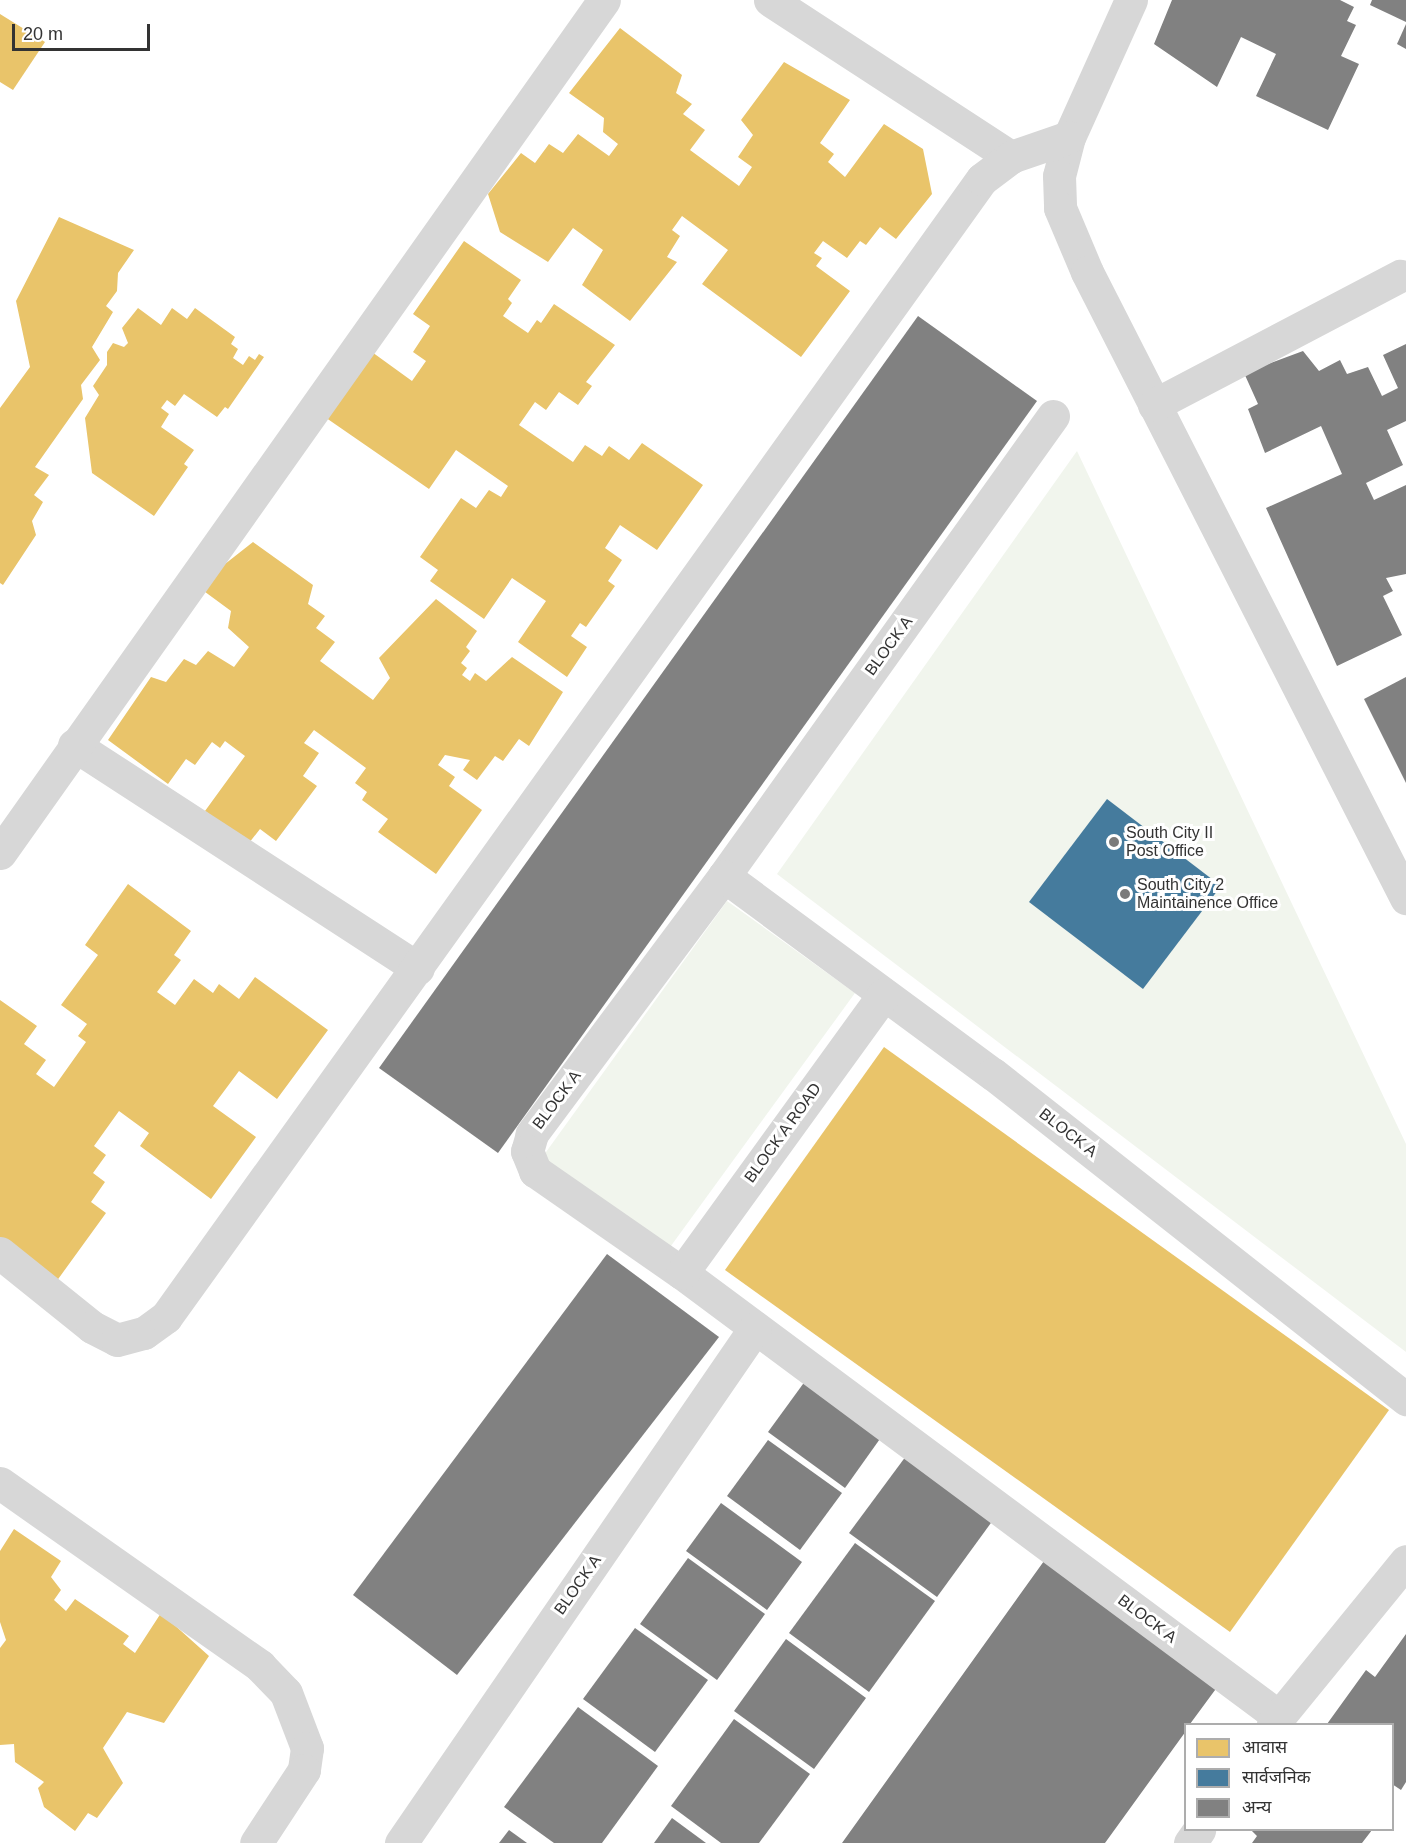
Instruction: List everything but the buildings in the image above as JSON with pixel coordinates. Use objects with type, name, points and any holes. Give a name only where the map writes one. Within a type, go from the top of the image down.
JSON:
[{"type":"street","points":[[0,853],[74,745],[604,0]]},
{"type":"street","points":[[770,0],[1011,156]]},
{"type":"street","points":[[1131,0],[1069,137],[1059,176],[1060,208],[1087,273],[1406,898]]},
{"type":"street","points":[[0,1253],[92,1327],[117,1340],[144,1334],[166,1317],[982,179],[1011,156],[1069,137]]},
{"type":"street","points":[[1154,405],[1400,276]]},
{"type":"street","name":"BLOCK A","points":[[1053,416],[724,876],[532,1134],[527,1150],[535,1171],[682,1273],[1276,1720],[1406,1561]]},
{"type":"street","points":[[74,745],[418,968]]},
{"type":"street","name":"BLOCK A","points":[[724,876],[885,994],[1406,1399]]},
{"type":"street","name":"BLOCK A ROAD","points":[[682,1273],[885,994]]},
{"type":"street","name":"BLOCK A","points":[[401,1843],[756,1328]]},
{"type":"street","points":[[0,1483],[260,1666],[286,1693],[307,1748],[304,1770],[256,1843]]},
{"type":"shaded area","points":[[1077,451],[1406,1144],[1406,1352],[777,874]]},
{"type":"shaded area","points":[[727,901],[855,993],[668,1250],[541,1159]]},
{"type":"place","name":"South City II Post Office","points":[[1114,842]]},
{"type":"place","name":"South City 2 Maintainence Office","points":[[1125,894]]}]
